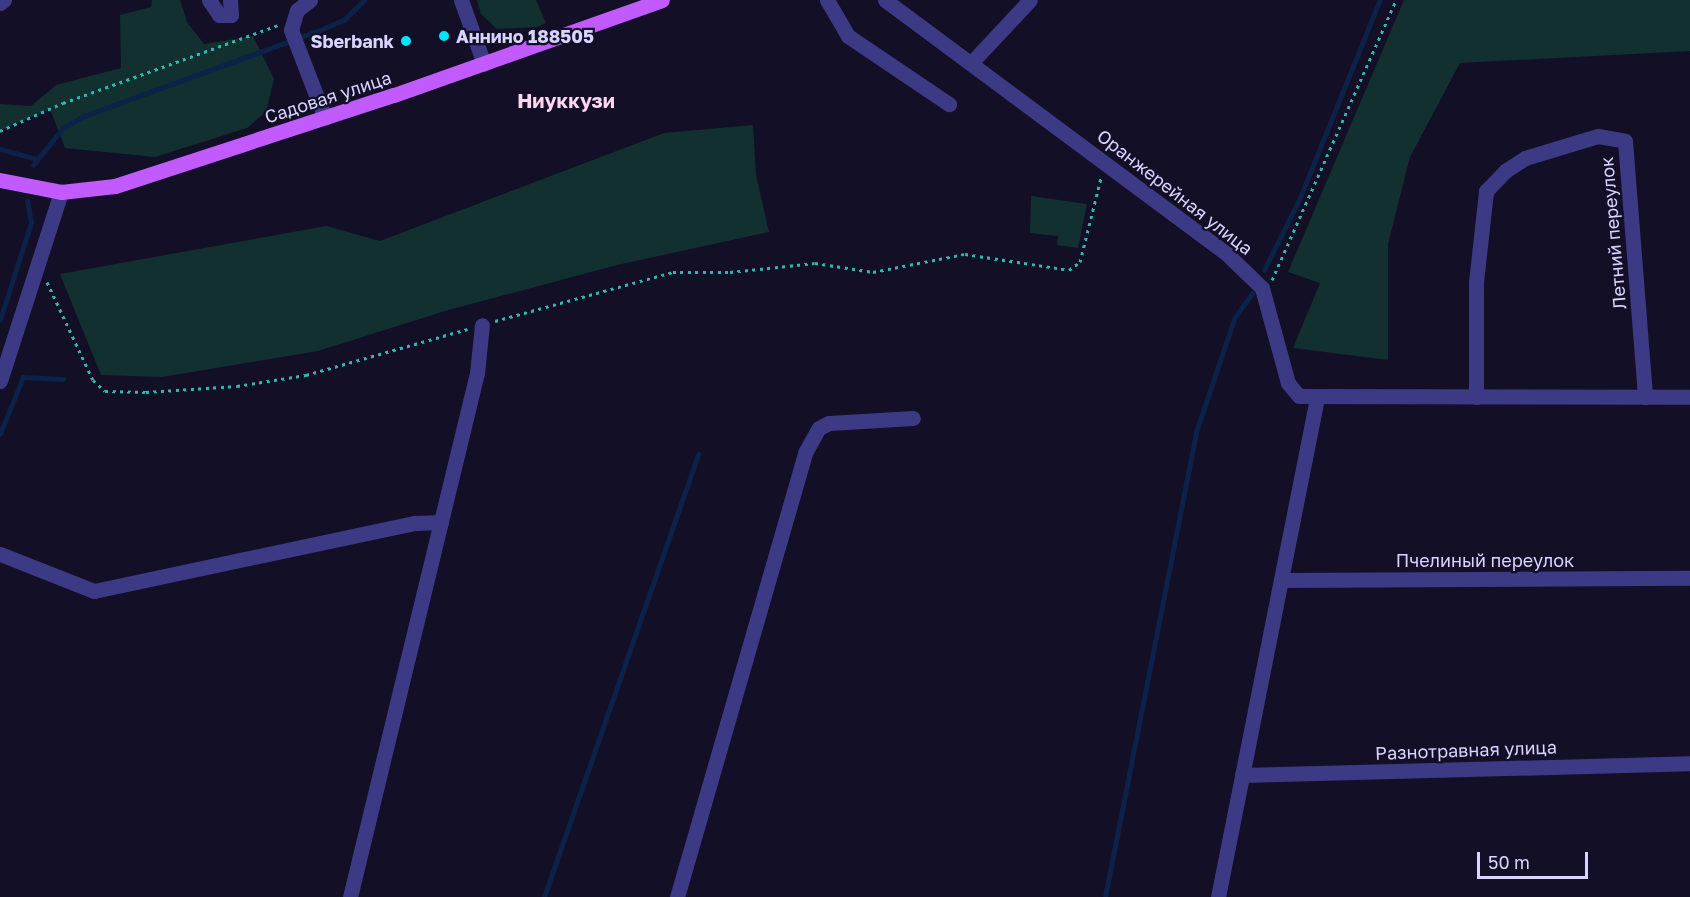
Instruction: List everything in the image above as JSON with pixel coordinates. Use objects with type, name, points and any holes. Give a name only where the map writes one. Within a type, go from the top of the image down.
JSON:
[{"type":"main road","name":"Садовая улица","points":[[0,180],[61,192],[91,191],[134,181],[484,64],[662,0]]},
{"type":"street","points":[[0,3],[4,0]]},
{"type":"street","points":[[209,0],[219,15],[231,15],[230,0]]},
{"type":"street","points":[[310,0],[292,20],[293,40],[325,118]]},
{"type":"street","points":[[461,0],[484,64]]},
{"type":"street","points":[[827,0],[848,36],[949,104]]},
{"type":"street","name":"Оранжерейная улица","points":[[885,0],[1227,254],[1262,288]]},
{"type":"street","points":[[971,63],[1030,0]]},
{"type":"street","name":"Летний переулок","points":[[1476,397],[1476,282],[1486,191],[1504,171],[1525,158],[1598,136],[1625,141],[1646,397]]},
{"type":"street","points":[[0,381],[4,356],[61,192]]},
{"type":"street","points":[[1262,288],[1291,391],[1299,396],[1317,398],[1690,397]]},
{"type":"street","points":[[350,897],[477,373],[482,325]]},
{"type":"street","points":[[1218,897],[1317,398]]},
{"type":"street","points":[[677,897],[806,451],[819,428],[829,423],[913,418]]},
{"type":"street","points":[[0,554],[94,591],[415,524],[441,522]]},
{"type":"street","name":"Пчелиный переулок","points":[[1281,580],[1690,578]]},
{"type":"street","name":"Разнотравная улица","points":[[1242,775],[1690,763]]},
{"type":"path","points":[[1262,288],[1276,277],[1396,0]]},
{"type":"path","points":[[0,131],[63,103],[292,20]]},
{"type":"path","points":[[37,265],[93,380],[105,391],[147,392],[237,386],[306,375],[673,272],[730,272],[815,263],[873,272],[965,254],[1069,270],[1080,262],[1105,162]]},
{"type":"green space","points":[[152,0],[180,0],[187,22],[204,44],[253,36],[274,79],[266,112],[247,128],[155,157],[65,148],[50,109],[0,131],[0,104],[31,106],[56,85],[121,68],[120,15],[151,7]]},
{"type":"green space","points":[[477,0],[536,0],[546,23],[537,27],[497,29],[481,14]]},
{"type":"green space","points":[[1404,0],[1690,0],[1690,51],[1460,63],[1410,157],[1388,244],[1388,360],[1293,348],[1320,283],[1288,272]]},
{"type":"green space","points":[[753,125],[756,175],[769,232],[617,265],[445,311],[318,351],[162,377],[101,375],[60,274],[326,226],[380,241],[664,133]]},
{"type":"green space","points":[[1031,196],[1087,204],[1078,248],[1057,245],[1058,236],[1030,233]]},
{"type":"waterway","points":[[33,165],[63,128],[84,116],[320,30],[344,20],[364,0]]},
{"type":"waterway","points":[[1264,270],[1299,200],[1380,0]]},
{"type":"waterway","points":[[0,149],[37,159]]},
{"type":"waterway","points":[[0,320],[31,223],[27,201]]},
{"type":"waterway","points":[[1105,897],[1196,432],[1235,317],[1252,294]]},
{"type":"waterway","points":[[0,434],[23,377],[63,379]]},
{"type":"waterway","points":[[544,897],[698,454]]},
{"type":"place","name":"Аннино 188505","points":[[444,36]]},
{"type":"place","name":"Sberbank","points":[[406,41]]},
{"type":"district","name":"Ниуккузи","points":[[566,100]]}]
